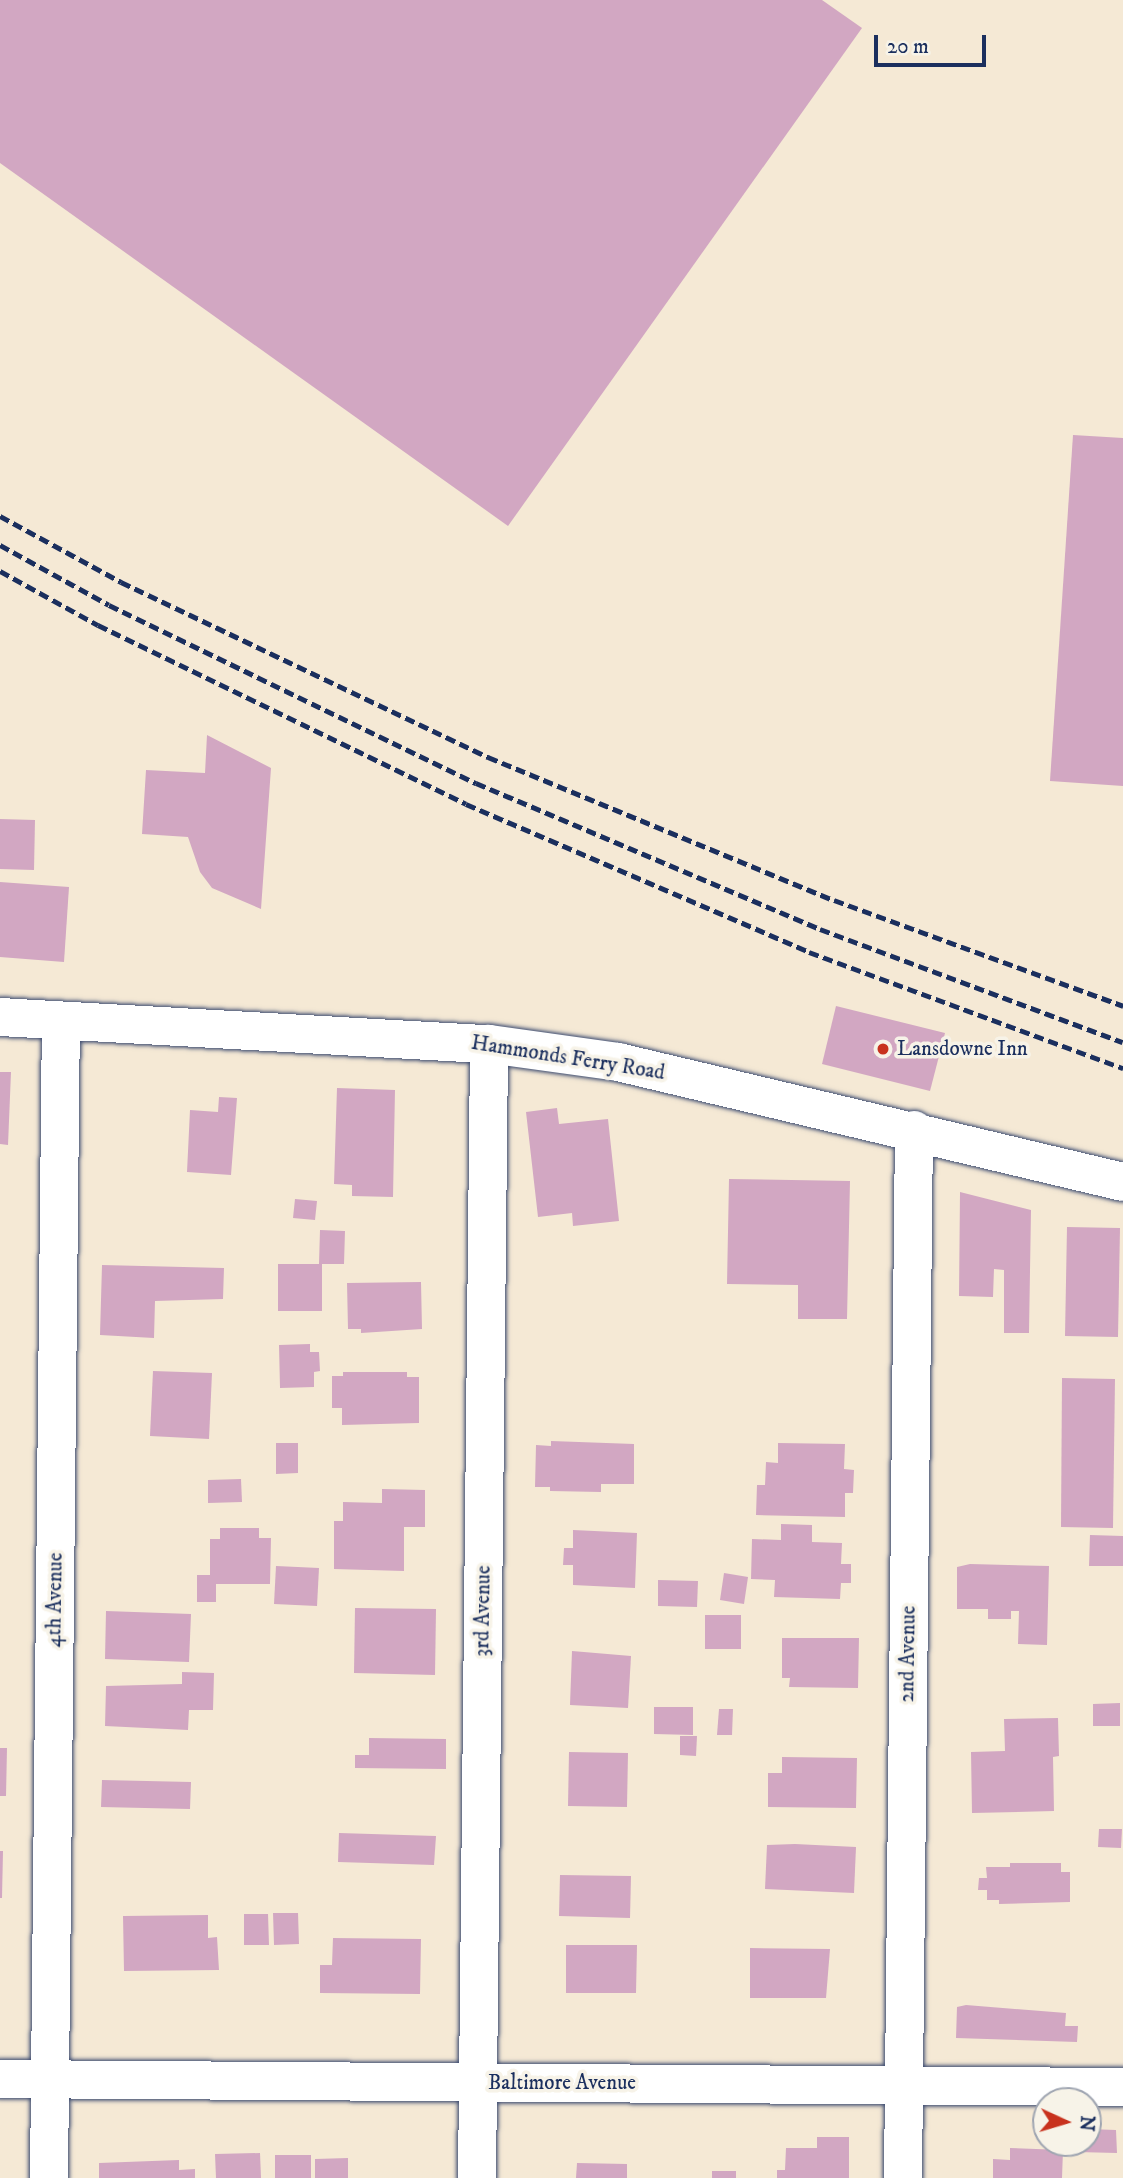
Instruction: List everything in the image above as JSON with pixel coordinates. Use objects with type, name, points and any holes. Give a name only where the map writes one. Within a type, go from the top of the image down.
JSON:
[{"type":"street","name":"Hammonds Ferry Road","points":[[0,1017],[489,1044],[618,1062],[914,1130],[1123,1182]]},
{"type":"street","name":"4th Avenue","points":[[49,2178],[61,1021]]},
{"type":"street","name":"3rd Avenue","points":[[477,2178],[489,1044]]},
{"type":"street","name":"2nd Avenue","points":[[903,2178],[914,1130]]},
{"type":"street","name":"Baltimore Avenue","points":[[0,2079],[1123,2087]]},
{"type":"building","points":[[0,0],[822,0],[862,28],[508,526],[0,163]]},
{"type":"building","points":[[1073,435],[1123,438],[1123,786],[1050,781]]},
{"type":"building","points":[[207,735],[271,768],[261,909],[212,888],[200,872],[188,837],[142,834],[146,770],[205,773]]},
{"type":"building","points":[[0,819],[35,820],[34,870],[0,869]]},
{"type":"building","points":[[0,882],[69,887],[64,962],[0,957]]},
{"type":"building","name":"Lansdowne Inn","points":[[836,1006],[945,1033],[930,1091],[822,1064]]},
{"type":"building","points":[[0,1072],[11,1072],[8,1145],[0,1144]]},
{"type":"building","points":[[337,1088],[395,1090],[393,1197],[352,1196],[352,1185],[334,1184]]},
{"type":"building","points":[[219,1097],[237,1098],[231,1175],[187,1172],[190,1110],[218,1112]]},
{"type":"building","points":[[557,1108],[559,1124],[608,1119],[619,1221],[573,1226],[572,1213],[538,1217],[526,1112]]},
{"type":"building","points":[[729,1179],[850,1181],[847,1319],[798,1319],[798,1285],[727,1284]]},
{"type":"building","points":[[960,1192],[1031,1210],[1029,1333],[1004,1333],[1004,1270],[994,1269],[993,1297],[959,1296]]},
{"type":"building","points":[[295,1199],[317,1201],[315,1220],[293,1218]]},
{"type":"building","points":[[1067,1227],[1120,1228],[1118,1337],[1065,1336]]},
{"type":"building","points":[[320,1230],[345,1231],[344,1264],[322,1264],[322,1311],[278,1311],[278,1264],[319,1264]]},
{"type":"building","points":[[102,1265],[224,1268],[223,1299],[155,1301],[154,1338],[100,1335]]},
{"type":"building","points":[[421,1282],[422,1329],[361,1333],[361,1329],[348,1329],[347,1283]]},
{"type":"building","points":[[310,1344],[310,1352],[319,1352],[320,1371],[314,1372],[314,1387],[280,1388],[279,1345]]},
{"type":"building","points":[[153,1371],[212,1373],[209,1439],[150,1436]]},
{"type":"building","points":[[343,1372],[407,1372],[407,1377],[419,1377],[419,1423],[342,1425],[342,1408],[332,1408],[332,1376],[343,1376]]},
{"type":"building","points":[[1062,1378],[1115,1379],[1113,1528],[1061,1527]]},
{"type":"building","points":[[551,1441],[634,1444],[634,1484],[601,1484],[601,1492],[550,1491],[550,1487],[535,1487],[536,1445],[551,1446]]},
{"type":"building","points":[[276,1443],[298,1443],[298,1473],[276,1474]]},
{"type":"building","points":[[778,1443],[845,1444],[844,1469],[854,1470],[853,1493],[845,1493],[845,1517],[756,1515],[757,1485],[765,1485],[766,1462],[778,1463]]},
{"type":"building","points":[[241,1479],[242,1502],[208,1503],[208,1480]]},
{"type":"building","points":[[382,1489],[425,1490],[425,1527],[404,1527],[404,1571],[334,1569],[334,1521],[343,1521],[343,1502],[382,1503]]},
{"type":"building","points":[[781,1524],[812,1525],[812,1542],[842,1543],[841,1564],[851,1564],[851,1583],[841,1583],[840,1599],[774,1597],[775,1580],[751,1579],[752,1539],[781,1540]]},
{"type":"building","points":[[220,1528],[259,1528],[259,1538],[271,1538],[270,1584],[216,1584],[216,1602],[197,1602],[197,1575],[210,1575],[210,1539],[220,1539]]},
{"type":"building","points":[[573,1530],[637,1533],[635,1588],[573,1585],[573,1565],[563,1565],[564,1548],[573,1548]]},
{"type":"building","points":[[1090,1535],[1123,1536],[1123,1566],[1089,1566]]},
{"type":"building","points":[[970,1564],[1049,1566],[1047,1645],[1018,1644],[1019,1611],[1011,1611],[1011,1619],[988,1619],[988,1609],[957,1609],[957,1567]]},
{"type":"building","points":[[276,1566],[319,1568],[317,1606],[274,1604]]},
{"type":"building","points":[[724,1573],[748,1577],[744,1604],[720,1600]]},
{"type":"building","points":[[658,1580],[698,1581],[697,1607],[658,1606]]},
{"type":"building","points":[[355,1608],[436,1609],[435,1675],[354,1673]]},
{"type":"building","points":[[106,1611],[191,1614],[189,1662],[105,1659]]},
{"type":"building","points":[[705,1615],[741,1615],[741,1649],[705,1649]]},
{"type":"building","points":[[782,1638],[859,1638],[858,1688],[789,1687],[790,1678],[782,1678]]},
{"type":"building","points":[[572,1651],[631,1656],[628,1708],[570,1705]]},
{"type":"building","points":[[182,1672],[214,1673],[213,1710],[189,1710],[188,1730],[105,1726],[106,1686],[182,1684]]},
{"type":"building","points":[[1120,1703],[1120,1726],[1093,1726],[1093,1704]]},
{"type":"building","points":[[654,1707],[693,1707],[693,1735],[654,1734]]},
{"type":"building","points":[[719,1709],[733,1709],[732,1735],[717,1735]]},
{"type":"building","points":[[1058,1718],[1059,1756],[1053,1757],[1054,1811],[972,1813],[971,1752],[1005,1751],[1004,1719]]},
{"type":"building","points":[[680,1736],[697,1736],[696,1756],[680,1755]]},
{"type":"building","points":[[369,1738],[446,1739],[446,1769],[355,1768],[355,1755],[369,1755]]},
{"type":"building","points":[[0,1748],[7,1748],[6,1796],[0,1796]]},
{"type":"building","points":[[569,1752],[628,1753],[627,1807],[568,1806]]},
{"type":"building","points":[[782,1757],[857,1758],[856,1808],[768,1807],[768,1773],[782,1773]]},
{"type":"building","points":[[102,1780],[191,1782],[190,1809],[101,1807]]},
{"type":"building","points":[[1099,1829],[1122,1829],[1121,1848],[1098,1847]]},
{"type":"building","points":[[339,1833],[436,1836],[434,1865],[338,1862]]},
{"type":"building","points":[[767,1845],[856,1847],[854,1893],[765,1889]]},
{"type":"building","points":[[0,1851],[3,1851],[2,1898],[0,1898]]},
{"type":"building","points":[[1010,1863],[1061,1863],[1061,1872],[1070,1872],[1070,1902],[999,1904],[999,1900],[987,1900],[987,1890],[978,1890],[979,1878],[987,1878],[986,1867],[1010,1867]]},
{"type":"building","points":[[560,1875],[631,1876],[630,1918],[559,1916]]},
{"type":"building","points":[[273,1913],[298,1913],[299,1944],[274,1945]]},
{"type":"building","points":[[244,1914],[268,1914],[269,1945],[244,1945]]},
{"type":"building","points":[[208,1915],[208,1938],[217,1937],[219,1970],[124,1971],[123,1916]]},
{"type":"building","points":[[333,1938],[421,1939],[420,1994],[320,1993],[320,1965],[332,1965]]},
{"type":"building","points":[[566,1945],[637,1945],[636,1993],[566,1993]]},
{"type":"building","points":[[750,1948],[830,1949],[826,1998],[750,1998]]},
{"type":"building","points":[[966,2005],[1066,2013],[1065,2026],[1078,2026],[1077,2042],[956,2038],[957,2007]]},
{"type":"building","points":[[1102,2130],[1116,2130],[1117,2153],[1102,2153]]},
{"type":"building","points":[[817,2137],[849,2137],[849,2178],[777,2178],[777,2170],[785,2170],[786,2148],[817,2148]]},
{"type":"building","points":[[1010,2148],[1032,2149],[1032,2157],[1063,2157],[1062,2178],[993,2178],[993,2159],[1010,2160]]},
{"type":"building","points":[[260,2153],[261,2178],[216,2178],[215,2154]]},
{"type":"building","points":[[275,2155],[311,2155],[311,2178],[275,2178]]},
{"type":"building","points":[[348,2158],[348,2178],[315,2178],[315,2159]]},
{"type":"building","points":[[179,2160],[179,2170],[195,2169],[195,2178],[99,2178],[99,2163]]},
{"type":"building","points":[[577,2163],[627,2164],[627,2178],[576,2178]]},
{"type":"building","points":[[712,2171],[736,2171],[736,2178],[712,2178]]},
{"type":"railway","points":[[0,516],[121,582],[488,757],[834,900],[1123,1006]]},
{"type":"railway","points":[[0,545],[109,605],[476,783],[820,929],[1123,1042]]},
{"type":"railway","points":[[0,571],[98,625],[466,804],[809,952],[1123,1068]]},
{"type":"place","name":"Lansdowne Inn","points":[[883,1049]]}]
